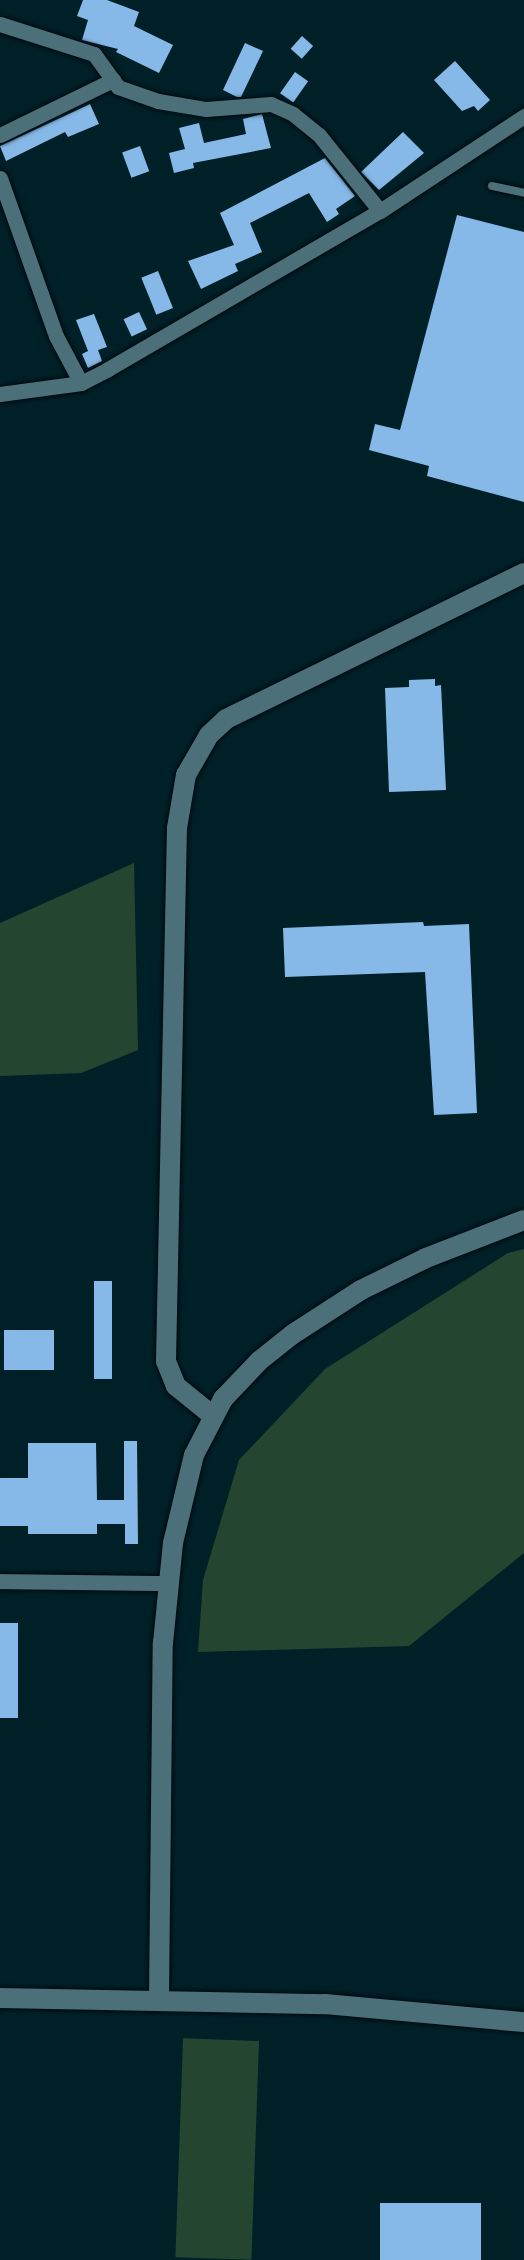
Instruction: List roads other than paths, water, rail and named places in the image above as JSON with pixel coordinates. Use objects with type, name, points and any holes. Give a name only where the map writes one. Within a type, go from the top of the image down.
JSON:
[{"type":"street","points":[[0,24],[94,54],[118,87],[158,101],[206,109],[271,104],[293,114],[320,135],[381,211]]},
{"type":"street","points":[[0,135],[113,80]]},
{"type":"street","points":[[0,394],[81,383],[381,211],[524,116]]},
{"type":"street","points":[[0,178],[56,336],[81,383]]},
{"type":"street","points":[[213,1416],[176,1386],[166,1361],[177,828],[186,776],[209,735],[226,718],[524,573]]},
{"type":"street","points":[[159,1998],[163,1642],[168,1583],[184,1488],[194,1455],[213,1416],[259,1361],[361,1290],[426,1258],[524,1220]]},
{"type":"street","points":[[0,1581],[168,1583]]},
{"type":"street","points":[[0,1998],[159,1998],[325,2004],[524,2022]]},
{"type":"lane","points":[[492,186],[524,193]]}]
